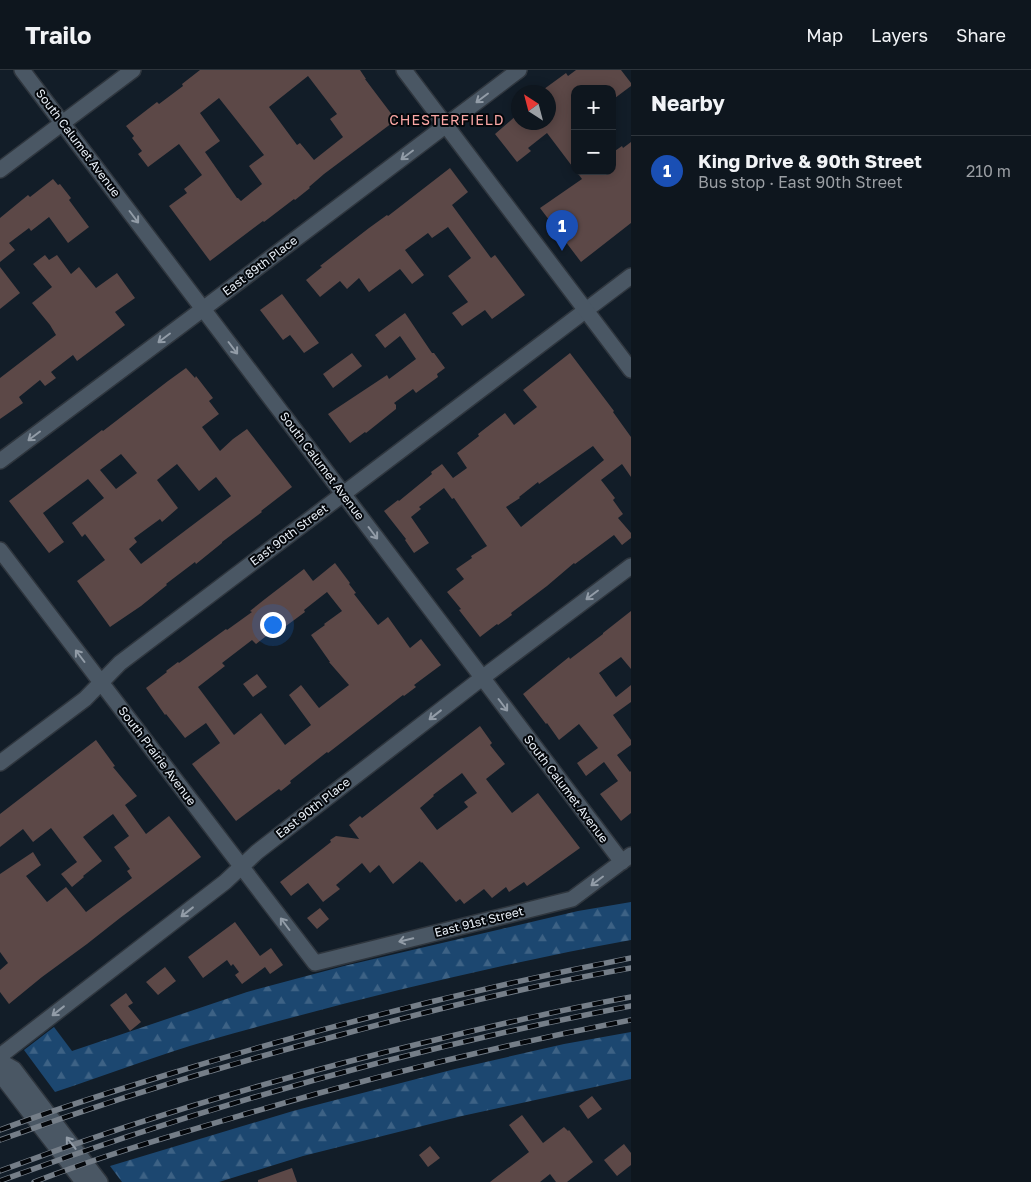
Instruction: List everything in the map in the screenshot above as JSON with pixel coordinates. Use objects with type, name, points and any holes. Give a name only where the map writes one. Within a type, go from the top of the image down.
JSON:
[{"type":"street","name":"South Calumet Avenue","points":[[22,70],[482,678],[626,858]]},
{"type":"street","points":[[0,170],[133,70]]},
{"type":"street","points":[[404,70],[631,370]]},
{"type":"street","name":"East 89th Place","points":[[0,461],[518,70]]},
{"type":"street","name":"East 90th Street","points":[[0,763],[84,699],[120,663],[631,276]]},
{"type":"street","name":"South Prairie Avenue","points":[[0,550],[314,963]]},
{"type":"street","name":"East 90th Place","points":[[0,1056],[225,882],[256,852],[631,566]]},
{"type":"street","name":"East 91st Street","points":[[314,963],[572,900],[626,858]]},
{"type":"street","points":[[0,1061],[14,1069],[100,1182]]},
{"type":"street","points":[[0,1069],[3,1078],[82,1182]]},
{"type":"green space","points":[[631,902],[631,940],[419,985],[314,1012],[210,1040],[55,1092],[24,1050],[54,1027],[72,1051],[247,992],[344,966],[578,911]]},
{"type":"green space","points":[[631,1032],[631,1079],[462,1116],[303,1156],[219,1182],[122,1182],[110,1166],[293,1111],[455,1069],[564,1044]]},
{"type":"building","points":[[200,70],[360,70],[396,120],[324,174],[295,200],[263,221],[210,261],[169,206],[187,193],[184,189],[202,175],[179,144],[148,167],[138,154],[142,151],[126,126],[157,102],[159,104],[183,86],[182,84]],"holes":[[[308,76],[337,114],[330,119],[343,137],[314,160],[300,143],[297,145],[269,107]],[[219,98],[264,155],[249,166],[262,184],[241,201],[205,152],[220,141],[200,113]]]},
{"type":"building","points":[[576,70],[621,70],[631,83],[631,86],[616,97],[616,85],[571,85],[571,165],[547,133],[528,148],[531,151],[517,162],[495,134],[511,120],[511,130],[556,130],[556,85],[550,85],[566,73],[568,76]]},
{"type":"building","points":[[631,142],[631,223],[581,262],[540,208],[582,179],[579,175],[616,175],[616,150],[622,146],[623,148]]},
{"type":"building","points":[[450,168],[468,192],[452,205],[491,258],[495,255],[525,295],[492,319],[485,310],[462,326],[452,313],[468,302],[448,276],[471,258],[448,227],[432,238],[428,233],[405,250],[424,275],[412,284],[400,269],[369,292],[359,278],[347,289],[340,281],[320,297],[306,280],[322,267],[320,266]]},
{"type":"building","points":[[53,179],[58,185],[60,184],[71,198],[69,200],[89,227],[68,243],[49,217],[31,231],[29,228],[9,243],[15,250],[0,262],[0,218],[28,195],[30,197]]},
{"type":"building","points":[[45,255],[49,260],[57,255],[71,274],[79,267],[96,288],[117,273],[135,298],[115,312],[125,325],[77,361],[73,355],[51,372],[56,378],[45,386],[40,380],[19,397],[23,403],[0,419],[0,378],[56,335],[32,303],[52,287],[33,264]]},
{"type":"building","points":[[0,267],[20,293],[0,309]]},
{"type":"building","points":[[282,294],[319,343],[304,353],[290,335],[283,340],[260,310]]},
{"type":"building","points":[[405,313],[432,353],[434,353],[445,368],[437,374],[438,377],[416,393],[413,389],[394,403],[396,409],[350,443],[328,414],[387,375],[389,379],[416,359],[400,336],[385,348],[375,335]]},
{"type":"building","points":[[352,353],[362,366],[333,388],[323,374]]},
{"type":"building","points":[[570,353],[614,411],[631,437],[631,477],[622,464],[601,480],[615,498],[613,500],[623,514],[618,518],[631,533],[631,538],[622,545],[614,535],[574,563],[511,613],[512,615],[480,637],[447,592],[464,579],[456,569],[472,558],[471,556],[487,546],[454,498],[452,499],[444,488],[419,507],[421,509],[411,517],[429,543],[414,553],[406,539],[384,511],[399,501],[442,464],[453,478],[467,468],[457,453],[479,436],[478,434],[505,413],[514,425],[537,407],[523,390]],"holes":[[[593,446],[604,460],[521,527],[506,507],[520,498],[538,482],[539,484]]]},
{"type":"building","points":[[186,368],[195,378],[196,376],[213,398],[209,401],[219,414],[202,427],[220,451],[247,429],[292,487],[196,564],[195,562],[141,606],[110,627],[77,581],[105,560],[85,534],[82,537],[72,523],[104,498],[88,479],[43,513],[64,542],[49,553],[9,501]],"holes":[[[121,454],[137,473],[116,489],[100,470]],[[177,464],[199,491],[216,477],[231,496],[141,564],[129,549],[137,542],[134,538],[160,519],[162,522],[178,508],[157,480]]]},
{"type":"building","points":[[335,563],[350,583],[356,593],[354,594],[378,625],[388,617],[410,648],[421,639],[441,665],[414,685],[416,687],[290,781],[291,783],[281,791],[279,789],[236,821],[192,764],[220,743],[206,723],[185,738],[165,715],[146,688],[178,662],[252,612],[250,611],[304,569],[313,581]],"holes":[[[327,592],[342,611],[311,635],[329,662],[349,685],[319,708],[301,685],[289,695],[311,725],[285,745],[261,713],[234,735],[198,687],[225,666],[222,663],[252,640],[256,644],[283,623],[286,626]]]},
{"type":"building","points":[[631,611],[631,669],[621,657],[599,673],[616,697],[631,685],[631,702],[613,715],[631,740],[631,745],[617,755],[631,771],[631,813],[621,821],[600,794],[618,781],[604,762],[586,776],[577,763],[598,748],[579,724],[559,740],[523,694]]},
{"type":"building","points":[[257,674],[267,687],[253,697],[243,684]]},
{"type":"building","points":[[480,726],[492,743],[490,745],[505,764],[486,779],[512,813],[538,793],[580,848],[527,886],[524,882],[509,892],[506,887],[492,898],[484,889],[464,904],[460,899],[456,902],[420,861],[393,884],[379,865],[370,873],[362,863],[336,885],[340,889],[323,902],[308,883],[291,896],[280,882],[336,836],[359,839],[349,825],[360,816],[362,818]],"holes":[[[462,773],[477,793],[464,802],[468,807],[437,830],[420,808],[433,795]]]},
{"type":"building","points":[[96,740],[115,766],[113,767],[137,796],[125,805],[146,834],[169,816],[201,857],[9,1004],[0,992],[0,970],[8,963],[0,952],[0,874],[33,852],[41,865],[26,876],[47,902],[66,887],[86,912],[132,878],[127,871],[130,869],[114,847],[129,836],[113,814],[83,837],[102,861],[72,887],[61,874],[77,862],[51,828],[33,842],[23,829],[0,847],[0,814]]},
{"type":"building","points":[[320,908],[329,919],[317,929],[307,918]]},
{"type":"building","points":[[235,922],[260,956],[271,948],[283,965],[270,974],[265,967],[242,984],[235,975],[239,972],[227,960],[203,978],[188,957]]},
{"type":"building","points":[[165,967],[176,981],[158,995],[146,982]]},
{"type":"building","points":[[126,993],[133,1003],[128,1006],[141,1022],[130,1031],[110,1005]]},
{"type":"building","points":[[592,1096],[602,1109],[588,1119],[579,1106]]},
{"type":"building","points":[[522,1115],[543,1143],[564,1127],[569,1130],[593,1162],[567,1182],[556,1182],[550,1174],[540,1182],[490,1182],[529,1152],[509,1125]]},
{"type":"building","points":[[624,1144],[631,1153],[631,1165],[617,1176],[604,1160]]},
{"type":"building","points":[[430,1146],[440,1158],[428,1167],[419,1155]]},
{"type":"building","points":[[292,1168],[297,1182],[258,1182],[258,1180]]},
{"type":"railway","points":[[0,1130],[110,1092],[289,1039],[459,995],[631,958]]},
{"type":"railway","points":[[0,1140],[126,1097],[297,1046],[485,998],[631,968]]},
{"type":"railway","points":[[0,1171],[161,1115],[270,1083],[484,1028],[631,997]]},
{"type":"railway","points":[[0,1181],[155,1128],[233,1103],[312,1081],[471,1040],[631,1006]]},
{"type":"railway","points":[[34,1182],[141,1145],[344,1086],[439,1062],[631,1020]]},
{"type":"place","name":"King Drive & 90th Street","points":[[562,251]]},
{"type":"district","name":"CHESTERFIELD","points":[[447,120]]}]
